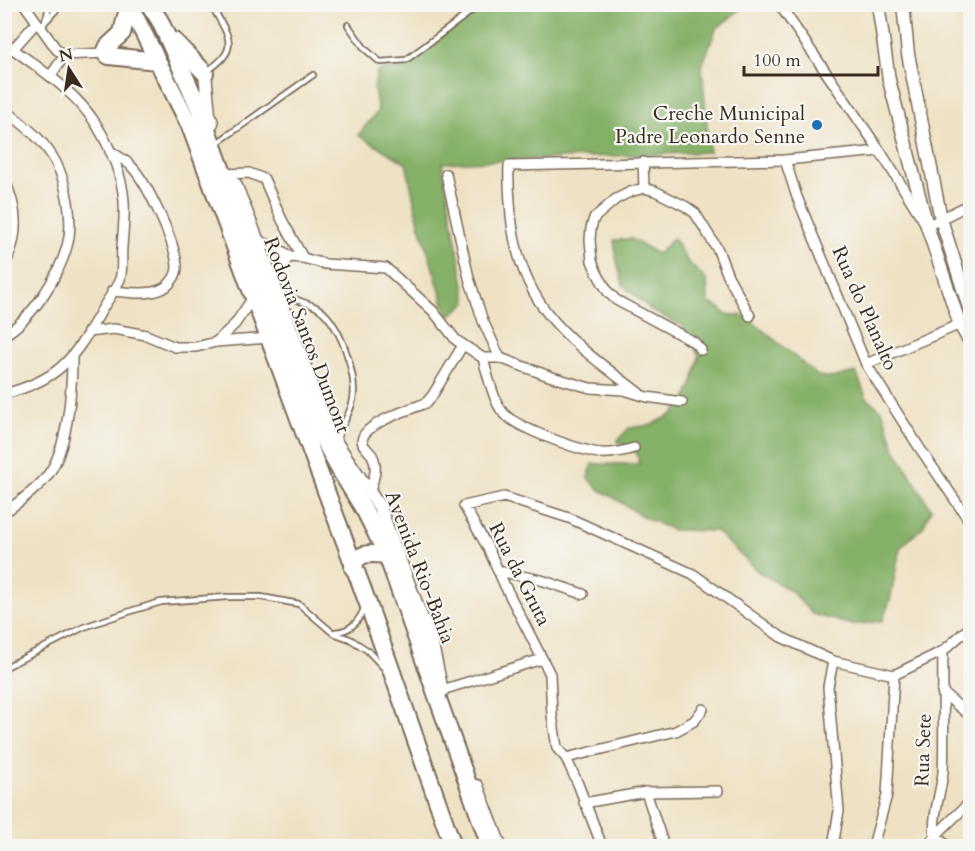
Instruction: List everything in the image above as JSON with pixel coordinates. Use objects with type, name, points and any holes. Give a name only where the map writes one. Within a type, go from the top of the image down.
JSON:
[{"type":"highway","points":[[129,4],[122,33],[108,46],[105,53],[109,56],[157,61]]},
{"type":"highway","name":"Rodovia Santos Dumont","points":[[129,4],[190,126],[367,601],[453,846]]},
{"type":"highway","name":"Rodovia Santos Dumont","points":[[149,4],[160,21],[217,144],[309,411],[337,465],[393,561],[490,846]]},
{"type":"highway","points":[[160,21],[171,38],[205,73]]},
{"type":"highway","points":[[365,511],[366,499],[370,492]]},
{"type":"highway","points":[[353,568],[354,562],[361,555],[371,553],[393,561]]},
{"type":"street","points":[[24,4],[42,25],[57,50],[65,55],[105,53]]},
{"type":"street","points":[[779,4],[880,151],[927,226]]},
{"type":"street","points":[[878,4],[889,80],[927,226],[965,323],[970,342]]},
{"type":"street","points":[[903,4],[908,54],[941,219],[970,311]]},
{"type":"street","points":[[13,49],[42,25]]},
{"type":"street","points":[[4,42],[51,75],[78,101],[96,124],[119,175],[124,202],[120,278],[72,358],[48,378],[21,390],[4,394]]},
{"type":"street","points":[[51,75],[65,55]]},
{"type":"street","points":[[205,73],[209,114],[217,144]]},
{"type":"street","points":[[4,109],[43,141],[66,186],[69,216],[68,246],[47,292],[24,318],[4,335]]},
{"type":"street","points":[[109,150],[129,164],[143,182],[176,255],[178,270],[173,279],[161,290],[112,291]]},
{"type":"street","points":[[682,402],[647,397],[639,393],[581,349],[556,325],[543,308],[523,274],[514,239],[508,185],[509,166],[785,160],[880,151]]},
{"type":"street","name":"Rua do Planalto","points":[[785,160],[797,197],[866,364],[970,522]]},
{"type":"street","points":[[643,162],[644,189]]},
{"type":"street","points":[[227,174],[249,173],[264,179],[282,220],[303,258]]},
{"type":"street","name":"Avenida Rio-Bahia","points":[[227,174],[257,239],[321,412],[337,444],[379,506],[393,561],[432,645],[442,690],[500,846]]},
{"type":"street","points":[[446,174],[469,278],[483,321],[500,358]]},
{"type":"street","points":[[4,179],[13,201],[17,232],[13,250],[4,267]]},
{"type":"street","points":[[701,350],[694,342],[616,300],[608,292],[597,273],[592,261],[591,228],[594,218],[616,199],[644,189],[664,195],[695,213],[718,250],[728,276],[750,316]]},
{"type":"street","points":[[927,226],[970,204]]},
{"type":"street","points":[[257,239],[286,252],[289,257]]},
{"type":"street","points":[[289,257],[325,264],[386,268],[433,311],[456,340],[483,358],[500,358],[590,388],[639,393]]},
{"type":"street","points":[[273,283],[289,257]]},
{"type":"street","points":[[216,342],[235,324],[254,296]]},
{"type":"street","points":[[866,364],[965,323]]},
{"type":"street","points":[[88,332],[114,329],[146,334],[175,347],[196,347],[216,342],[269,338]]},
{"type":"street","points":[[370,492],[376,470],[373,457],[363,444],[364,432],[374,425],[426,403],[463,345]]},
{"type":"street","points":[[4,513],[47,477],[59,454],[72,393],[72,358]]},
{"type":"street","points":[[483,358],[500,410],[509,418],[536,432],[594,452],[612,453],[634,448]]},
{"type":"street","name":"Rua da Gruta","points":[[602,846],[578,784],[566,758],[557,748],[552,715],[550,674],[464,506],[504,497],[569,518],[693,574],[781,637],[833,661]]},
{"type":"street","points":[[498,571],[541,579],[583,594]]},
{"type":"street","points":[[833,846],[839,812],[828,687],[833,661],[894,675],[943,651],[970,627]]},
{"type":"street","name":"Rua Sete","points":[[935,836],[934,826],[944,755],[943,651]]},
{"type":"street","points":[[442,690],[542,659]]},
{"type":"street","points":[[873,846],[887,795],[894,675]]},
{"type":"street","points":[[942,692],[970,716]]},
{"type":"street","points":[[566,758],[676,731],[694,721],[703,709]]},
{"type":"street","points":[[584,803],[646,792],[718,791]]},
{"type":"street","points":[[646,792],[664,846]]},
{"type":"street","points":[[927,846],[970,802]]},
{"type":"street","points":[[935,836],[948,846]]},
{"type":"lane","points":[[42,25],[48,9],[47,4]]},
{"type":"lane","points":[[42,25],[56,10],[56,4]]},
{"type":"lane","points":[[205,73],[226,56],[230,46],[228,36],[210,4]]},
{"type":"lane","points":[[348,25],[365,49],[380,62],[406,60],[481,4]]},
{"type":"lane","points":[[217,144],[313,75]]},
{"type":"lane","points":[[273,283],[281,293],[291,299],[317,308],[332,325],[344,345],[353,377],[353,399],[339,433],[337,444]]},
{"type":"lane","points":[[4,668],[84,627],[161,602],[227,597],[271,599],[299,604],[333,633],[360,644],[386,671],[400,698]]},
{"type":"lane","points":[[333,633],[352,627],[360,618],[367,601]]},
{"type":"green space","points":[[485,5],[746,5],[716,29],[702,66],[709,152],[442,163],[467,302],[448,317],[419,223],[406,163],[358,135],[378,111],[374,89],[377,72],[408,62]]},
{"type":"green space","points":[[673,238],[688,262],[707,281],[708,302],[720,308],[725,314],[746,316],[818,376],[831,378],[856,372],[866,397],[883,412],[895,449],[931,509],[923,527],[900,548],[890,601],[882,621],[852,625],[812,614],[790,590],[757,571],[716,531],[672,530],[642,516],[598,489],[588,478],[592,464],[639,464],[637,453],[617,441],[629,428],[651,425],[673,414],[686,399],[693,381],[699,356],[683,326],[652,311],[623,285],[614,240],[631,239],[658,254]]},
{"type":"place","name":"Creche Municipal Padre Leonardo Senne","points":[[817,125]]}]
